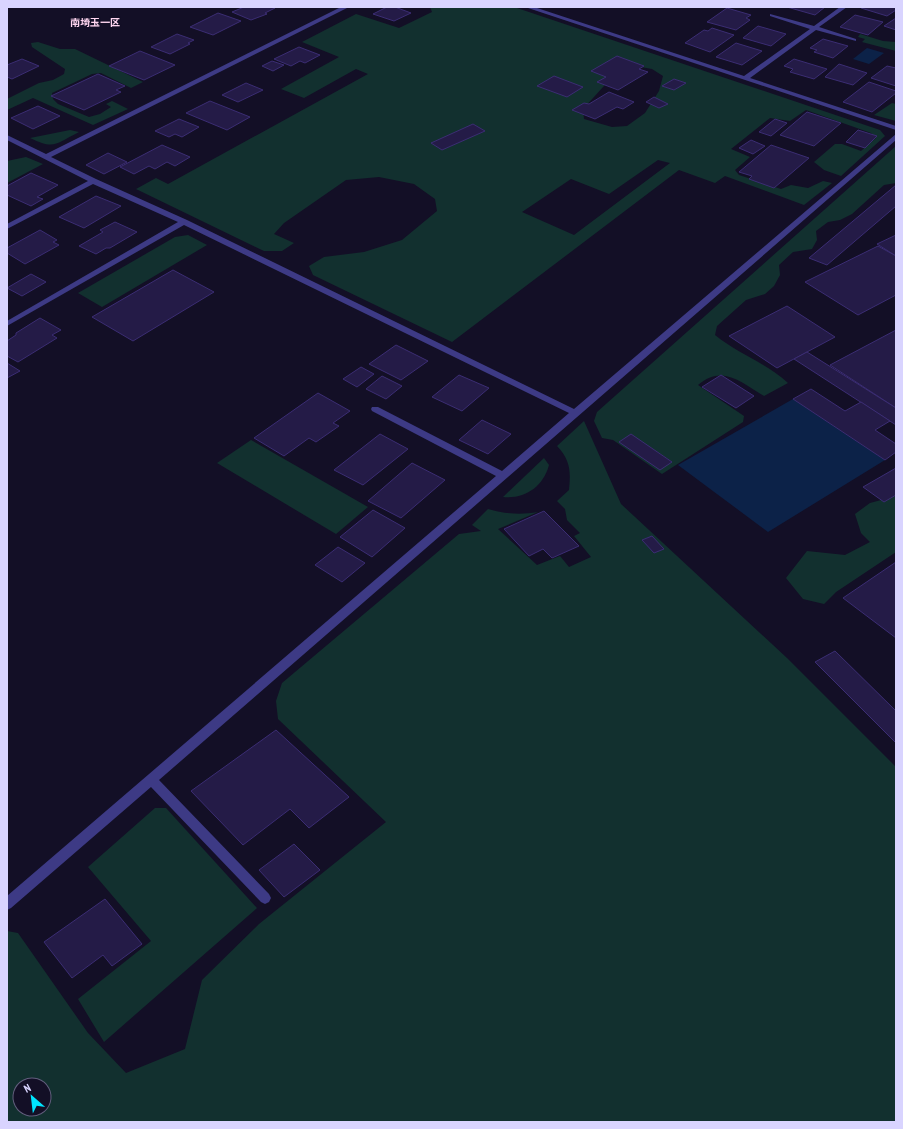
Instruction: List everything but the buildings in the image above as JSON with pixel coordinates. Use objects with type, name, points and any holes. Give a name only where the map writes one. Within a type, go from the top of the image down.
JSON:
[{"type":"street","points":[[46,156],[346,7]]},
{"type":"street","points":[[528,7],[896,128]]},
{"type":"street","points":[[746,78],[844,7]]},
{"type":"street","points":[[772,14],[854,40]]},
{"type":"street","points":[[7,904],[896,136]]},
{"type":"street","points":[[7,137],[576,414]]},
{"type":"street","points":[[7,227],[93,180]]},
{"type":"street","points":[[7,324],[184,222]]},
{"type":"street","points":[[376,409],[504,476]]},
{"type":"street","points":[[152,780],[265,898]]},
{"type":"green space","points":[[430,7],[514,7],[880,130],[885,136],[841,176],[824,170],[814,162],[835,144],[842,144],[861,151],[876,138],[871,133],[806,110],[790,121],[770,118],[731,149],[750,157],[735,170],[739,175],[781,189],[791,185],[808,188],[823,181],[832,183],[804,205],[725,176],[715,183],[679,170],[452,342],[313,275],[309,266],[324,257],[364,252],[402,240],[437,211],[435,199],[414,184],[379,177],[346,180],[284,223],[274,234],[294,243],[282,251],[264,251],[136,189],[156,178],[168,184],[368,74],[356,69],[304,98],[281,89],[339,57],[302,42],[356,14],[399,28],[432,12]],"holes":[[[624,64],[652,69],[663,76],[659,91],[645,113],[627,126],[612,127],[584,119],[583,109]],[[658,160],[670,163],[574,235],[522,212],[571,179],[609,194]]]},
{"type":"green space","points":[[860,34],[883,41],[896,42],[896,51],[862,42],[865,39],[858,37]]},
{"type":"green space","points":[[38,42],[60,49],[75,49],[143,82],[131,88],[101,73],[92,74],[52,93],[53,99],[58,104],[89,117],[100,114],[111,107],[106,104],[112,101],[128,109],[93,125],[33,98],[7,110],[7,99],[39,83],[53,80],[64,74],[65,69],[32,47],[31,43]]},
{"type":"green space","points":[[892,103],[896,104],[896,121],[874,115]]},
{"type":"green space","points":[[70,130],[79,132],[60,142],[50,145],[30,138]]},
{"type":"green space","points":[[896,146],[896,183],[884,185],[852,214],[840,220],[828,222],[816,231],[817,240],[812,249],[793,252],[779,265],[780,275],[774,286],[765,294],[746,300],[717,326],[715,335],[733,348],[771,370],[788,383],[764,396],[731,377],[715,376],[698,385],[744,416],[743,422],[662,474],[613,440],[602,438],[594,421],[597,412]],"holes":[[[631,435],[671,462],[619,442]]]},
{"type":"green space","points":[[26,157],[43,164],[7,183],[7,161]]},
{"type":"green space","points":[[188,235],[207,245],[102,307],[78,293],[175,237]]},
{"type":"green space","points":[[584,421],[621,504],[787,658],[896,767],[896,1122],[7,1122],[7,931],[18,933],[88,1033],[126,1073],[185,1049],[202,980],[259,924],[386,822],[278,719],[276,701],[282,683],[459,534],[481,531],[472,525],[488,509],[513,514],[538,512],[498,529],[537,565],[560,556],[569,567],[591,557],[574,536],[580,533],[567,520],[565,509],[557,501],[569,490],[569,466],[557,446]]},
{"type":"green space","points":[[251,440],[368,507],[336,534],[217,463]]},
{"type":"green space","points":[[544,458],[549,465],[546,473],[538,485],[526,494],[503,497]]},
{"type":"green space","points":[[896,496],[896,552],[836,592],[824,604],[803,599],[786,578],[807,551],[845,555],[870,542],[861,533],[855,514],[870,503]]},
{"type":"green space","points":[[155,808],[166,808],[257,908],[104,1042],[78,999],[151,941],[88,867]]},
{"type":"water","points":[[867,48],[884,53],[869,64],[853,59]]},
{"type":"water","points":[[793,399],[885,460],[768,532],[678,465]]},
{"type":"district","name":"南埼玉一区","points":[[95,22]]}]
